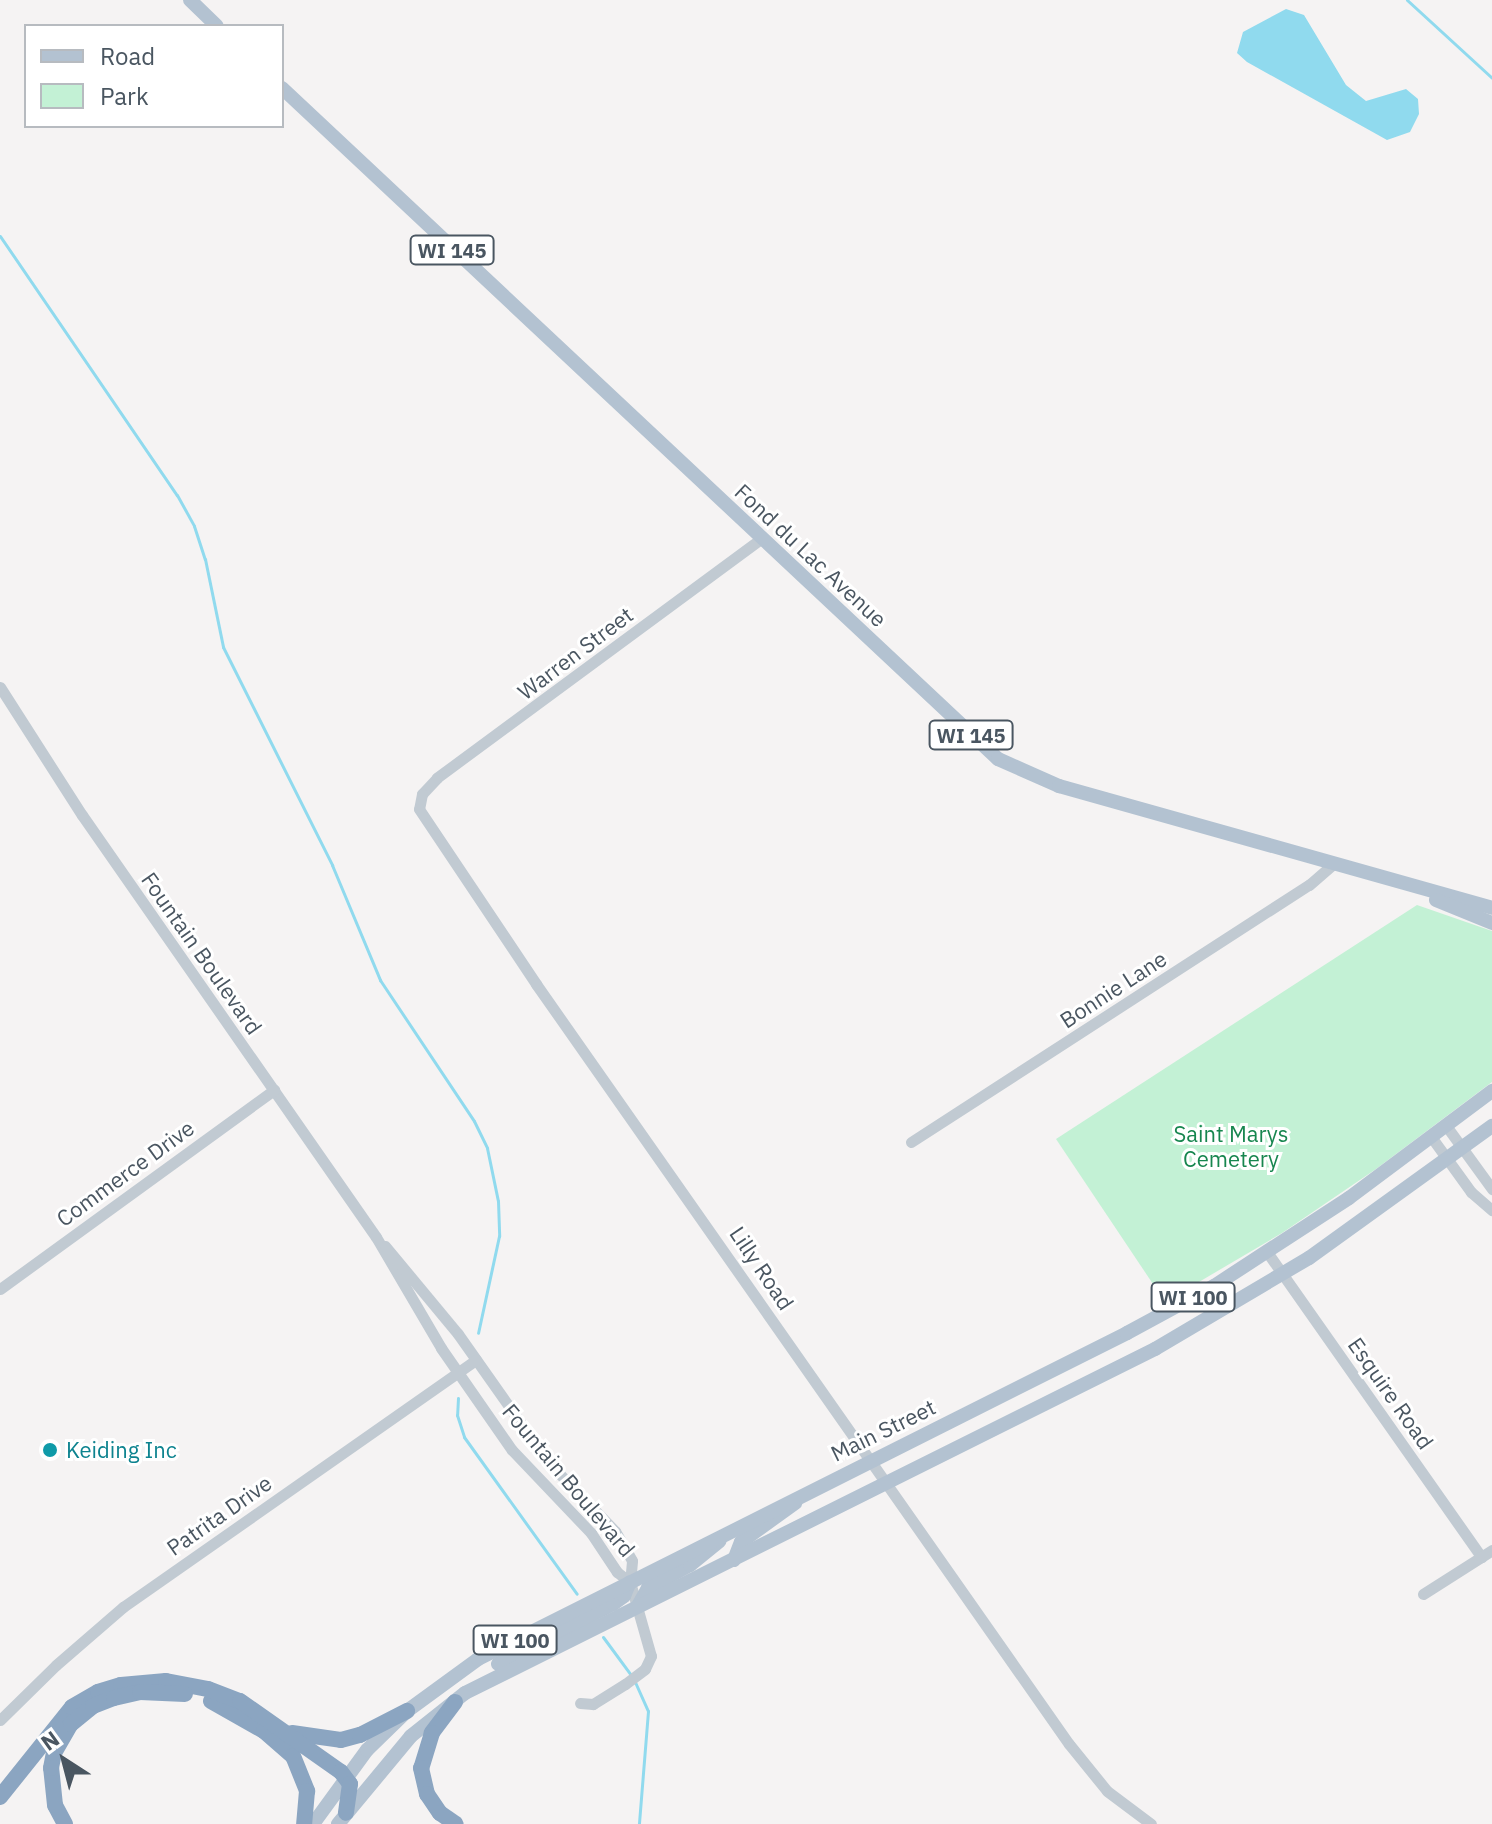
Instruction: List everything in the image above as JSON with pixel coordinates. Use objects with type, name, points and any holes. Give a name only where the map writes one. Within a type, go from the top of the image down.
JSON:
[{"type":"highway","points":[[0,1797],[72,1707],[121,1685],[166,1681],[208,1689],[240,1701],[346,1777],[350,1787],[342,1818]]},
{"type":"highway","points":[[65,1824],[55,1805],[51,1768],[54,1753],[71,1724],[93,1706],[140,1692],[200,1696],[231,1710],[285,1748],[297,1762],[305,1782],[308,1800],[304,1824]]},
{"type":"highway","name":"WI 100","points":[[456,1824],[440,1813],[427,1794],[421,1768],[432,1733],[460,1698]]},
{"type":"highway","points":[[284,1731],[341,1740],[360,1735],[407,1711]]},
{"type":"main road","points":[[190,0],[215,24]]},
{"type":"main road","name":"Fond du Lac Avenue","points":[[284,90],[919,688],[1005,763],[1059,786],[1492,908]]},
{"type":"main road","name":"Fond du Lac Avenue","points":[[1407,885],[1492,923]]},
{"type":"main road","name":"Main Street","points":[[313,1824],[346,1777],[407,1711],[478,1659],[1214,1286],[1432,1138],[1492,1091]]},
{"type":"main road","name":"WI 100","points":[[342,1818],[411,1736],[460,1698],[1155,1349],[1283,1274],[1492,1126]]},
{"type":"main road","points":[[1090,1351],[1102,1375]]},
{"type":"main road","points":[[734,1560],[741,1542],[784,1514],[803,1494]]},
{"type":"main road","points":[[638,1606],[648,1588],[690,1565],[732,1529]]},
{"type":"main road","points":[[460,1698],[486,1671],[619,1600],[630,1582]]},
{"type":"street","name":"Warren Street","points":[[420,805],[422,794],[437,778],[762,538]]},
{"type":"street","name":"Fountain Boulevard","points":[[0,687],[82,815],[376,1237],[395,1275],[458,1373],[524,1464],[591,1533],[617,1572],[630,1582]]},
{"type":"street","name":"Lilly Road","points":[[420,805],[421,813],[440,844],[1076,1752],[1119,1801],[1151,1824]]},
{"type":"street","name":"Bonnie Lane","points":[[911,1142],[1309,885],[1333,864]]},
{"type":"street","name":"Commerce Drive","points":[[0,1289],[274,1090]]},
{"type":"street","points":[[1447,1127],[1492,1189]]},
{"type":"street","points":[[1432,1138],[1471,1192],[1492,1210]]},
{"type":"street","name":"Fountain Boulevard","points":[[376,1237],[405,1267],[549,1463],[615,1531],[632,1561],[630,1582]]},
{"type":"street","name":"Esquire Road","points":[[1267,1252],[1487,1553]]},
{"type":"street","name":"Patrita Drive","points":[[0,1720],[123,1607],[476,1360]]},
{"type":"street","points":[[1423,1594],[1487,1553]]},
{"type":"street","points":[[580,1703],[593,1704],[625,1684],[648,1664],[651,1647],[630,1582]]},
{"type":"green space","name":"Saint Marys Cemetery","points":[[1417,905],[1492,931],[1492,1082],[1376,1169],[1282,1233],[1165,1302],[1056,1139]]},
{"type":"water","points":[[1286,9],[1304,15],[1346,85],[1366,101],[1406,89],[1418,99],[1419,114],[1410,132],[1387,140],[1247,62],[1237,53],[1243,32]]},
{"type":"waterway","points":[[1407,0],[1492,78]]},
{"type":"waterway","points":[[0,236],[177,495],[194,526],[205,559],[223,647],[332,865],[380,980],[474,1121],[487,1148],[498,1201],[499,1236],[478,1333]]},
{"type":"waterway","points":[[458,1398],[457,1415],[464,1437],[577,1594]]},
{"type":"waterway","points":[[603,1637],[631,1675]]},
{"type":"waterway","points":[[635,1682],[648,1711],[639,1824]]},
{"type":"place","name":"Keiding Inc","points":[[50,1450]]}]
